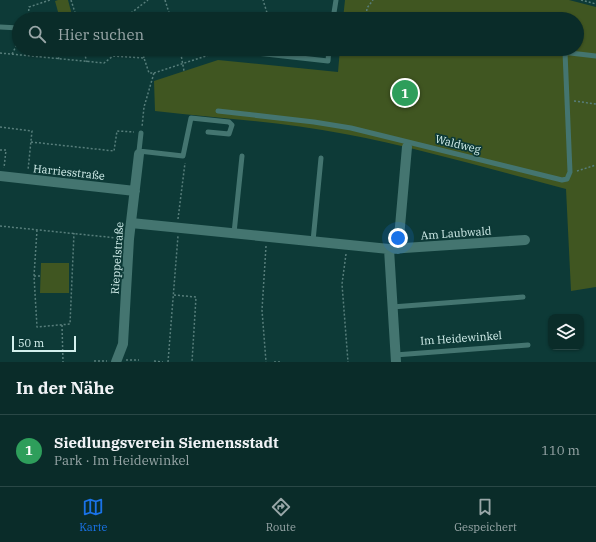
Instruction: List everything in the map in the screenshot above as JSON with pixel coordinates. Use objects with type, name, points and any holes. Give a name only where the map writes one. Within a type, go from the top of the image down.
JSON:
[{"type":"street","name":"Im Heidewinkel","points":[[395,358],[392,307],[394,249],[408,144]]},
{"type":"street","name":"Rieppelstraße","points":[[116,361],[124,344],[131,223],[139,152]]},
{"type":"street","name":"Harriesstraße","points":[[2,174],[135,191]]},
{"type":"street","points":[[131,223],[394,249]]},
{"type":"street","name":"Am Laubwald","points":[[394,249],[525,240]]},
{"type":"lane","points":[[334,12],[336,0]]},
{"type":"lane","points":[[0,27],[12,28]]},
{"type":"lane","points":[[584,54],[596,56]]},
{"type":"lane","points":[[281,56],[328,61],[328,56]]},
{"type":"lane","points":[[565,56],[570,172]]},
{"type":"lane","name":"Waldweg","points":[[218,111],[314,122],[562,180],[567,179],[570,172]]},
{"type":"lane","points":[[141,133],[139,152],[183,156],[191,118],[229,122],[232,125],[230,134],[208,132]]},
{"type":"lane","points":[[234,233],[242,156]]},
{"type":"lane","points":[[313,241],[321,158]]},
{"type":"lane","points":[[392,307],[523,297]]},
{"type":"lane","name":"Im Heidewinkel","points":[[395,358],[528,345]]},
{"type":"path","points":[[29,12],[29,7],[50,0]]},
{"type":"path","points":[[71,0],[75,12]]},
{"type":"path","points":[[132,12],[148,0]]},
{"type":"path","points":[[165,0],[169,12]]},
{"type":"path","points":[[263,0],[267,12]]},
{"type":"path","points":[[367,12],[367,8],[373,0]]},
{"type":"path","points":[[581,0],[596,4]]},
{"type":"path","points":[[0,53],[12,54]]},
{"type":"path","points":[[31,56],[104,64],[113,56],[144,58],[149,73],[154,73],[207,56]]},
{"type":"path","points":[[85,56],[87,62]]},
{"type":"path","points":[[181,56],[184,71]]},
{"type":"path","points":[[30,142],[114,151],[117,131],[141,133],[144,107],[154,73]]},
{"type":"path","points":[[567,100],[596,104]]},
{"type":"path","points":[[0,128],[32,130],[28,174]]},
{"type":"path","points":[[0,150],[6,150],[2,174]]},
{"type":"path","points":[[168,362],[179,228],[178,223],[186,157]]},
{"type":"path","points":[[570,172],[596,165]]},
{"type":"path","points":[[0,226],[117,238]]},
{"type":"path","points":[[37,230],[34,276],[37,327],[70,324],[70,276],[74,234]]},
{"type":"path","points":[[266,237],[262,310],[266,362]]},
{"type":"path","points":[[347,245],[342,284],[348,362]]},
{"type":"path","points":[[34,276],[40,276]]},
{"type":"path","points":[[174,295],[196,297],[192,362]]},
{"type":"path","points":[[62,325],[63,362]]},
{"type":"path","points":[[94,361],[139,360]]},
{"type":"path","points":[[154,361],[163,362]]},
{"type":"path","points":[[274,362],[280,362]]},
{"type":"green space","points":[[68,0],[71,12],[58,12],[55,1]]},
{"type":"green space","points":[[345,0],[569,0],[596,7],[596,287],[571,291],[566,189],[428,153],[345,134],[274,123],[155,111],[154,81],[218,60],[338,72],[339,56],[584,56],[584,12],[344,12]]},
{"type":"green space","points":[[41,263],[69,263],[69,293],[40,293]]},
{"type":"place","name":"Siedlungsverein Siemensstadt","points":[[405,93]]}]
